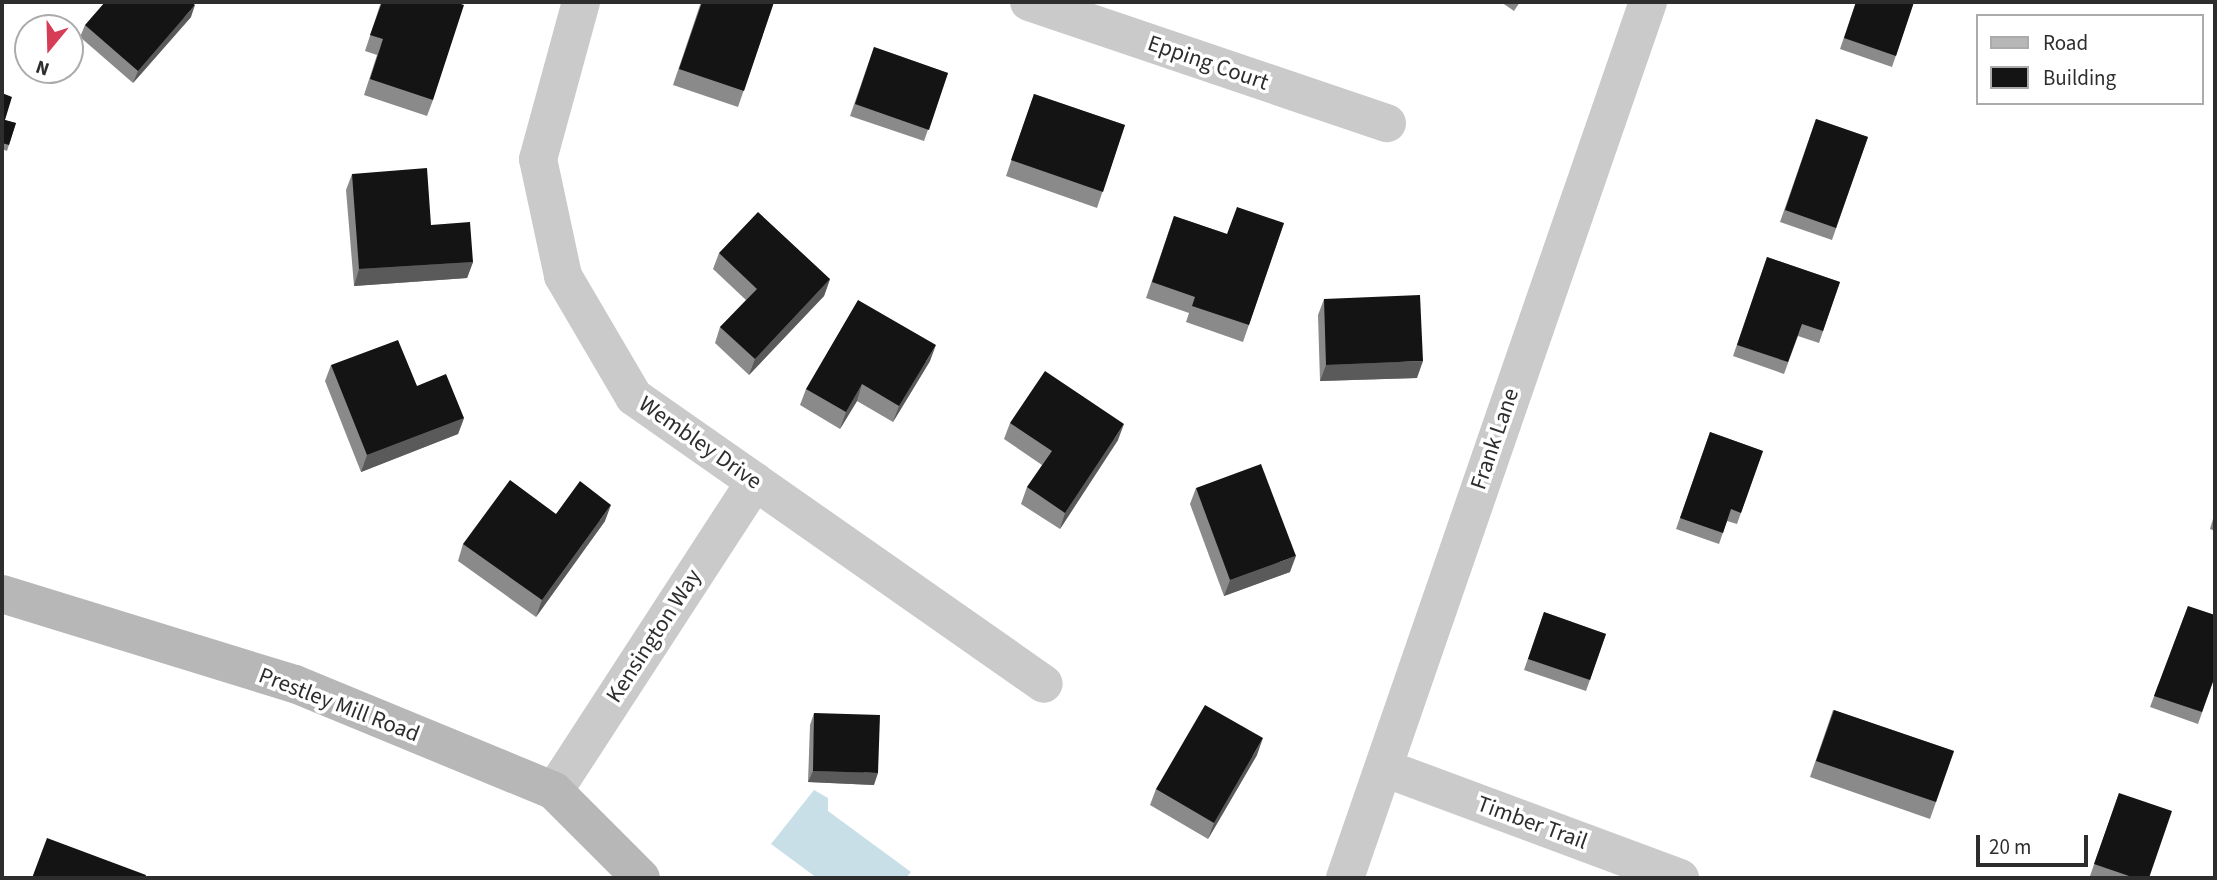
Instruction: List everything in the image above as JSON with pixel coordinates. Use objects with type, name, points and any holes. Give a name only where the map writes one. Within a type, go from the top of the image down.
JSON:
[{"type":"street","name":"Wembley Drive","points":[[580,2],[538,159],[563,276],[634,397],[1044,684]]},
{"type":"street","name":"Epping Court","points":[[1029,2],[1387,123]]},
{"type":"street","name":"Frank Lane","points":[[1345,878],[1648,2]]},
{"type":"street","name":"Kensington Way","points":[[554,791],[755,482]]},
{"type":"street","name":"Prestley Mill Road","points":[[2,594],[295,684],[554,791],[641,878]]},
{"type":"street","name":"Timber Trail","points":[[1384,768],[1679,878]]},
{"type":"water","points":[[814,790],[828,798],[828,811],[911,872],[906,878],[817,878],[771,844]]},
{"type":"building","points":[[105,2],[191,2],[195,5],[138,71],[85,25]]},
{"type":"building","points":[[382,2],[455,2],[464,5],[433,100],[370,79],[383,39],[370,35]]},
{"type":"building","points":[[702,2],[774,2],[744,91],[679,69]]},
{"type":"building","points":[[1856,2],[1914,2],[1896,56],[1844,38]]},
{"type":"building","points":[[874,47],[948,73],[929,130],[855,104]]},
{"type":"building","points":[[2,93],[12,97],[5,120],[16,123],[9,145],[2,143]]},
{"type":"building","points":[[1034,94],[1125,125],[1103,192],[1011,160]]},
{"type":"building","points":[[1816,119],[1868,137],[1836,228],[1785,210]]},
{"type":"building","points":[[427,168],[431,225],[470,222],[473,262],[359,269],[352,174]]},
{"type":"building","points":[[1237,207],[1284,223],[1249,325],[1192,306],[1195,297],[1152,282],[1174,216],[1227,234]]},
{"type":"building","points":[[758,212],[830,279],[755,359],[720,327],[757,289],[719,253]]},
{"type":"building","points":[[1767,257],[1840,282],[1823,331],[1802,324],[1788,362],[1737,345]]},
{"type":"building","points":[[1420,295],[1423,361],[1326,365],[1324,299]]},
{"type":"building","points":[[858,300],[936,345],[899,406],[862,384],[846,412],[806,389]]},
{"type":"building","points":[[398,340],[417,386],[446,374],[464,418],[367,455],[331,365]]},
{"type":"building","points":[[1045,371],[1124,424],[1065,513],[1027,487],[1052,451],[1010,423]]},
{"type":"building","points":[[1710,432],[1763,451],[1741,513],[1731,509],[1723,533],[1680,518]]},
{"type":"building","points":[[1261,464],[1296,556],[1230,580],[1196,488]]},
{"type":"building","points":[[510,480],[556,514],[580,481],[611,505],[542,600],[463,544]]},
{"type":"building","points":[[2188,606],[2215,615],[2215,676],[2202,712],[2154,696]]},
{"type":"building","points":[[1544,612],[1606,634],[1590,680],[1528,659]]},
{"type":"building","points":[[1205,705],[1263,738],[1214,823],[1156,789]]},
{"type":"building","points":[[1834,710],[1954,751],[1936,802],[1816,761]]},
{"type":"building","points":[[814,713],[880,715],[878,773],[813,771]]},
{"type":"building","points":[[2119,793],[2172,811],[2149,878],[2135,878],[2094,864]]},
{"type":"building","points":[[47,838],[146,875],[145,878],[32,878]]}]
